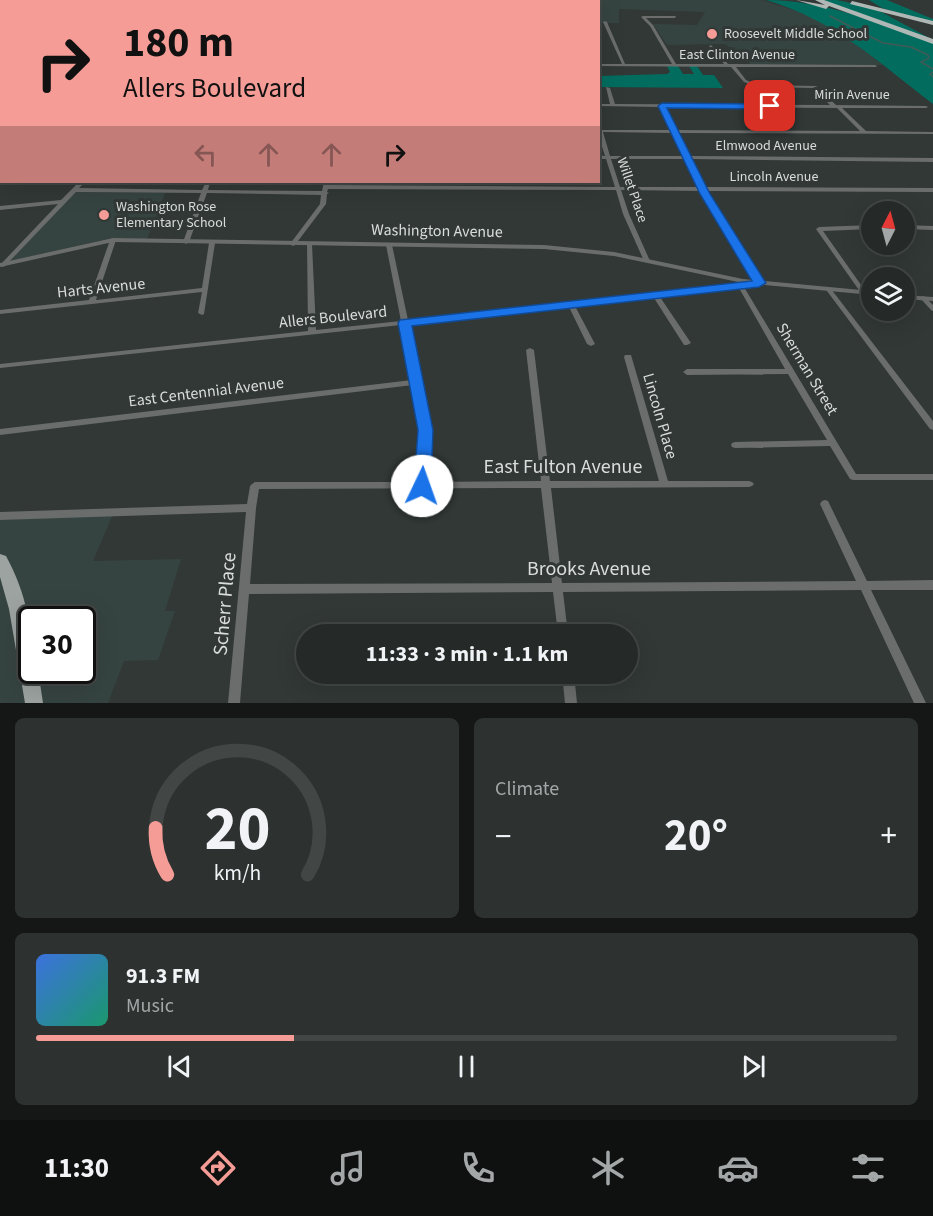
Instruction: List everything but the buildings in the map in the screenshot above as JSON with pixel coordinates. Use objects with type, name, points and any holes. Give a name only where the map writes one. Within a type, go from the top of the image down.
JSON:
[{"type":"highway","points":[[800,0],[913,34]]},
{"type":"highway","points":[[818,0],[933,41]]},
{"type":"highway","points":[[838,0],[933,23]]},
{"type":"highway","points":[[867,0],[933,41]]},
{"type":"highway","points":[[914,10],[933,18]]},
{"type":"main road","points":[[0,561],[7,572],[13,593],[34,703]]},
{"type":"street","points":[[675,17],[643,17],[651,25],[675,65]]},
{"type":"street","points":[[605,22],[624,65]]},
{"type":"street","points":[[600,30],[608,30]]},
{"type":"street","points":[[711,46],[727,66]]},
{"type":"street","name":"East Clinton Avenue","points":[[600,65],[875,66]]},
{"type":"street","points":[[733,66],[751,84],[814,87],[865,133]]},
{"type":"street","points":[[608,88],[613,105]]},
{"type":"street","name":"Mirin Avenue","points":[[600,105],[926,107]]},
{"type":"street","points":[[662,106],[703,188],[756,283],[740,285]]},
{"type":"street","points":[[600,129],[675,132],[933,133]]},
{"type":"street","name":"Willet Place","points":[[600,132],[618,188],[647,261]]},
{"type":"street","name":"Elmwood Avenue","points":[[600,157],[933,160]]},
{"type":"street","points":[[1,265],[81,183]]},
{"type":"street","points":[[186,242],[208,183]]},
{"type":"street","name":"Lincoln Avenue","points":[[74,190],[203,192],[492,184],[618,188],[933,190]]},
{"type":"street","points":[[293,244],[323,204],[326,187]]},
{"type":"street","points":[[0,208],[63,202]]},
{"type":"street","points":[[861,227],[819,229],[861,285]]},
{"type":"street","points":[[915,228],[933,228]]},
{"type":"street","points":[[92,302],[113,240]]},
{"type":"street","name":"Washington Avenue","points":[[1,265],[113,240],[573,248],[756,283],[861,293]]},
{"type":"street","points":[[202,313],[212,243]]},
{"type":"street","points":[[309,244],[312,333]]},
{"type":"street","points":[[389,245],[426,430],[422,486]]},
{"type":"street","name":"Allers Boulevard","points":[[0,366],[740,285]]},
{"type":"street","name":"Sherman Street","points":[[740,285],[853,477],[931,480]]},
{"type":"street","name":"Harts Avenue","points":[[0,312],[205,290]]},
{"type":"street","points":[[829,290],[933,427]]},
{"type":"street","points":[[655,295],[687,343]]},
{"type":"street","points":[[915,298],[933,299]]},
{"type":"street","points":[[923,298],[933,309]]},
{"type":"street","points":[[571,305],[591,344]]},
{"type":"street","points":[[530,350],[562,624]]},
{"type":"street","name":"Lincoln Place","points":[[628,357],[664,484]]},
{"type":"street","points":[[687,372],[791,371]]},
{"type":"street","name":"East Centennial Avenue","points":[[0,432],[416,382]]},
{"type":"street","points":[[735,445],[834,443]]},
{"type":"street","name":"East Fulton Avenue","points":[[251,508],[255,486],[749,484]]},
{"type":"street","points":[[825,504],[920,703]]},
{"type":"street","points":[[0,516],[251,508]]},
{"type":"street","name":"Scherr Place","points":[[234,703],[251,508]]},
{"type":"street","name":"Brooks Avenue","points":[[244,589],[933,585]]},
{"type":"street","points":[[569,684],[571,703]]},
{"type":"shaded area","points":[[600,0],[762,0],[806,14],[836,29],[883,65],[752,65],[725,44],[667,45],[653,24],[697,25],[705,12],[619,9],[619,23],[600,23]]},
{"type":"shaded area","name":"Washington Rose Elementary School","points":[[76,192],[165,193],[147,239],[111,238],[7,262]]},
{"type":"shaded area","points":[[113,514],[93,561],[181,559],[165,611],[175,611],[158,660],[124,661],[108,703],[0,703],[0,520]]},
{"type":"green space","points":[[766,0],[830,8],[933,43],[933,104],[834,30],[790,8]]},
{"type":"green space","points":[[820,0],[837,0],[874,8],[933,40]]},
{"type":"green space","points":[[869,0],[887,0],[933,19],[933,22],[882,8]]},
{"type":"green space","points":[[667,66],[678,66],[683,74],[694,74],[689,66],[697,66],[703,75],[714,75],[723,88],[600,87],[600,76],[667,74],[670,72]]},
{"type":"waterway","points":[[830,16],[883,43],[911,47],[928,55],[929,58],[921,62],[933,69]]},
{"type":"waterway","points":[[933,72],[930,74],[933,77]]},
{"type":"place","name":"Roosevelt Middle School","points":[[712,34]]},
{"type":"place","name":"Washington Rose Elementary School","points":[[104,215]]},
{"type":"route","points":[[422,486],[426,430],[405,323],[759,283],[705,194],[662,106],[770,106]]}]
